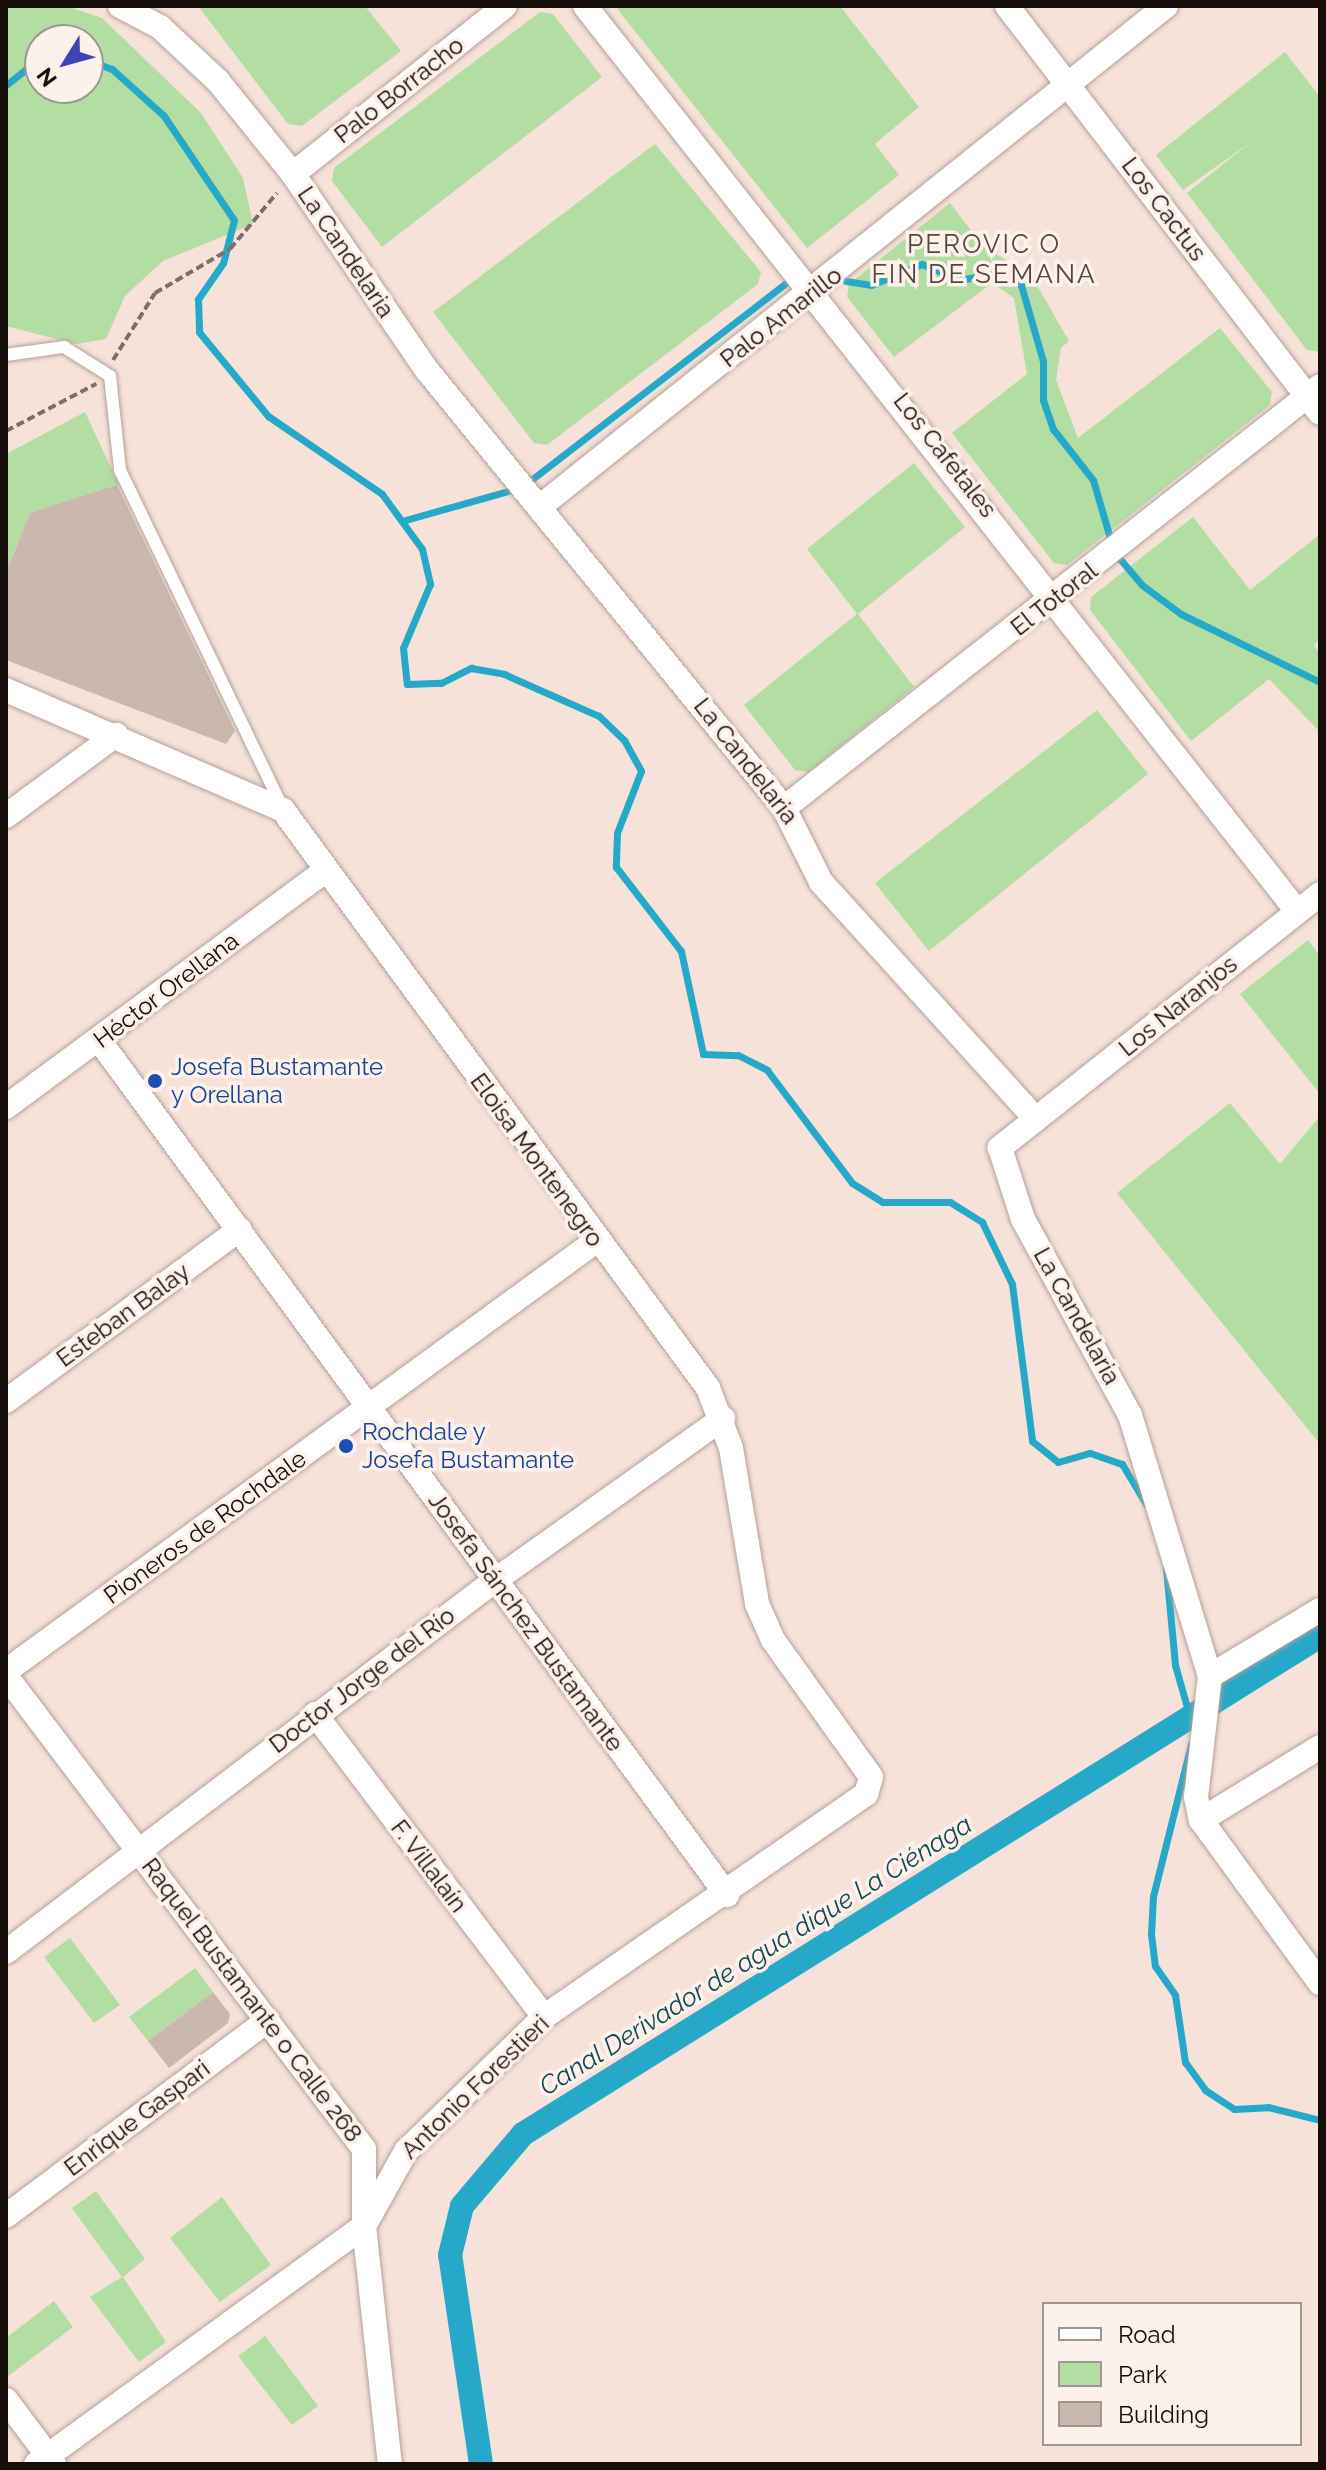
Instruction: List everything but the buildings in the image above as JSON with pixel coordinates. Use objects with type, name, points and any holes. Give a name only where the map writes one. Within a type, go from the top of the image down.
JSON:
[{"type":"street","name":"La Candelaria","points":[[120,6],[154,16],[218,81],[293,174],[426,369],[542,505],[784,808],[831,894],[1036,1119],[1000,1148],[1002,1168],[1130,1415],[1210,1676]]},
{"type":"street","name":"Palo Borracho","points":[[293,174],[505,6]]},
{"type":"street","name":"Los Cafetales","points":[[585,6],[816,290],[1297,911]]},
{"type":"street","name":"Los Cactus","points":[[1007,6],[1316,398]]},
{"type":"street","name":"Palo Amarillo","points":[[542,505],[816,290],[1166,6]]},
{"type":"street","name":"El Totoral","points":[[784,808],[1316,398]]},
{"type":"street","points":[[6,690],[116,735],[283,810]]},
{"type":"street","points":[[6,816],[116,735]]},
{"type":"street","name":"Eloisa Montenegro","points":[[283,810],[723,1418],[757,1604],[773,1640],[865,1762],[866,1794]]},
{"type":"street","name":"Héctor Orellana","points":[[6,1107],[325,871]]},
{"type":"street","name":"Los Naranjos","points":[[1036,1119],[1320,894]]},
{"type":"street","name":"Josefa Sánchez Bustamante","points":[[99,1040],[727,1895]]},
{"type":"street","name":"Esteban Balay","points":[[6,1401],[240,1229]]},
{"type":"street","name":"Pioneros de Rochdale","points":[[6,1673],[596,1241]]},
{"type":"street","name":"Doctor Jorge del Río","points":[[6,1952],[315,1714],[494,1581],[723,1418]]},
{"type":"street","points":[[1320,1610],[1210,1676],[1196,1797],[1201,1820],[1320,1983]]},
{"type":"street","name":"Raquel Bustamante o Calle 268","points":[[6,1673],[364,2149],[364,2226],[390,2464]]},
{"type":"street","name":"F. Villalaín","points":[[315,1714],[544,2017]]},
{"type":"street","points":[[1201,1820],[1320,1747]]},
{"type":"street","name":"Antonio Forestieri","points":[[46,2461],[364,2226],[406,2151],[544,2017],[727,1895],[866,1794]]},
{"type":"street","name":"Enrique Gaspari","points":[[6,2216],[268,2020]]},
{"type":"street","points":[[364,2149],[406,2151]]},
{"type":"street","points":[[6,2400],[46,2461]]},
{"type":"lane","points":[[6,355],[64,347],[110,376],[120,470],[283,810]]},
{"type":"path","points":[[6,431],[110,376],[114,357],[155,293],[230,249],[293,174]]},
{"type":"green space","points":[[6,6],[66,6],[102,18],[201,113],[243,178],[253,224],[163,261],[125,296],[106,339],[76,344],[6,326]]},
{"type":"green space","points":[[198,6],[365,6],[401,51],[302,126],[288,124]]},
{"type":"green space","points":[[615,6],[840,6],[919,107],[875,144],[899,175],[807,248]]},
{"type":"green space","points":[[540,12],[553,14],[602,77],[382,247],[332,181],[334,168]]},
{"type":"green space","points":[[1285,52],[1320,97],[1320,352],[1307,350],[1187,193],[1251,142],[1183,190],[1156,155]]},
{"type":"green space","points":[[655,144],[761,272],[758,284],[547,445],[534,443],[433,312]]},
{"type":"green space","points":[[950,203],[983,246],[1031,275],[1069,341],[1061,348],[1056,380],[1078,438],[1220,328],[1272,392],[1270,405],[1067,565],[1054,563],[952,433],[1027,374],[1014,298],[992,283],[894,357],[847,297],[849,284]]},
{"type":"green space","points":[[85,412],[119,485],[30,513],[6,573],[6,454]]},
{"type":"green space","points":[[914,463],[965,527],[858,614],[914,687],[808,772],[795,770],[744,705],[857,614],[807,549]]},
{"type":"green space","points":[[1193,517],[1250,590],[1320,534],[1320,639],[1314,645],[1320,654],[1320,732],[1269,679],[1191,741],[1090,610],[1091,597]]},
{"type":"green space","points":[[1097,710],[1148,774],[929,951],[875,883]]},
{"type":"green space","points":[[1308,940],[1320,956],[1320,1094],[1240,994]]},
{"type":"green space","points":[[1230,1103],[1280,1164],[1320,1116],[1320,1444],[1117,1193]]},
{"type":"green space","points":[[70,1938],[120,2005],[94,2023],[44,1957]]},
{"type":"green space","points":[[195,1968],[213,1992],[148,2041],[129,2017]]},
{"type":"green space","points":[[96,2191],[145,2259],[123,2277],[166,2342],[139,2362],[90,2297],[122,2277],[72,2208]]},
{"type":"green space","points":[[222,2197],[271,2265],[220,2302],[170,2238]]},
{"type":"green space","points":[[54,2301],[73,2327],[7,2377],[6,2338]]},
{"type":"green space","points":[[265,2336],[318,2406],[292,2425],[238,2356]]},
{"type":"waterway","points":[[104,66],[112,69],[164,116],[234,220],[223,263],[198,299],[199,332],[268,416],[382,494],[422,549],[430,584],[403,648],[407,684],[441,683],[471,668],[504,674],[599,716],[624,740],[641,771],[617,833],[616,867],[681,951],[703,1054],[738,1055],[767,1070],[852,1183],[883,1202],[950,1202],[982,1222],[1012,1284],[1032,1441],[1058,1462],[1090,1453],[1122,1464],[1146,1504]]},
{"type":"waterway","points":[[6,85],[24,71]]},
{"type":"waterway","points":[[846,281],[871,285],[922,264],[959,280],[1006,272],[1021,285],[1043,361],[1043,400],[1053,429],[1093,480],[1114,552],[1142,585],[1181,614],[1320,682]]},
{"type":"waterway","points":[[402,521],[522,487],[785,284]]},
{"type":"waterway","points":[[1166,1569],[1175,1665],[1193,1728]]},
{"type":"waterway","name":"Canal Derivador de agua dique La Ciénaga","points":[[481,2464],[450,2255],[462,2206],[523,2134],[1320,1636]]},
{"type":"waterway","points":[[1191,1744],[1153,1896],[1151,1934],[1155,1966],[1175,1995],[1185,2062],[1205,2090],[1234,2109],[1268,2107],[1320,2120]]},
{"type":"place","name":"Josefa Bustamante y Orellana","points":[[155,1081]]},
{"type":"place","name":"Rochdale y Josefa Bustamante","points":[[346,1446]]},
{"type":"district","name":"PEROVIC O FIN DE SEMANA","points":[[984,260]]}]
